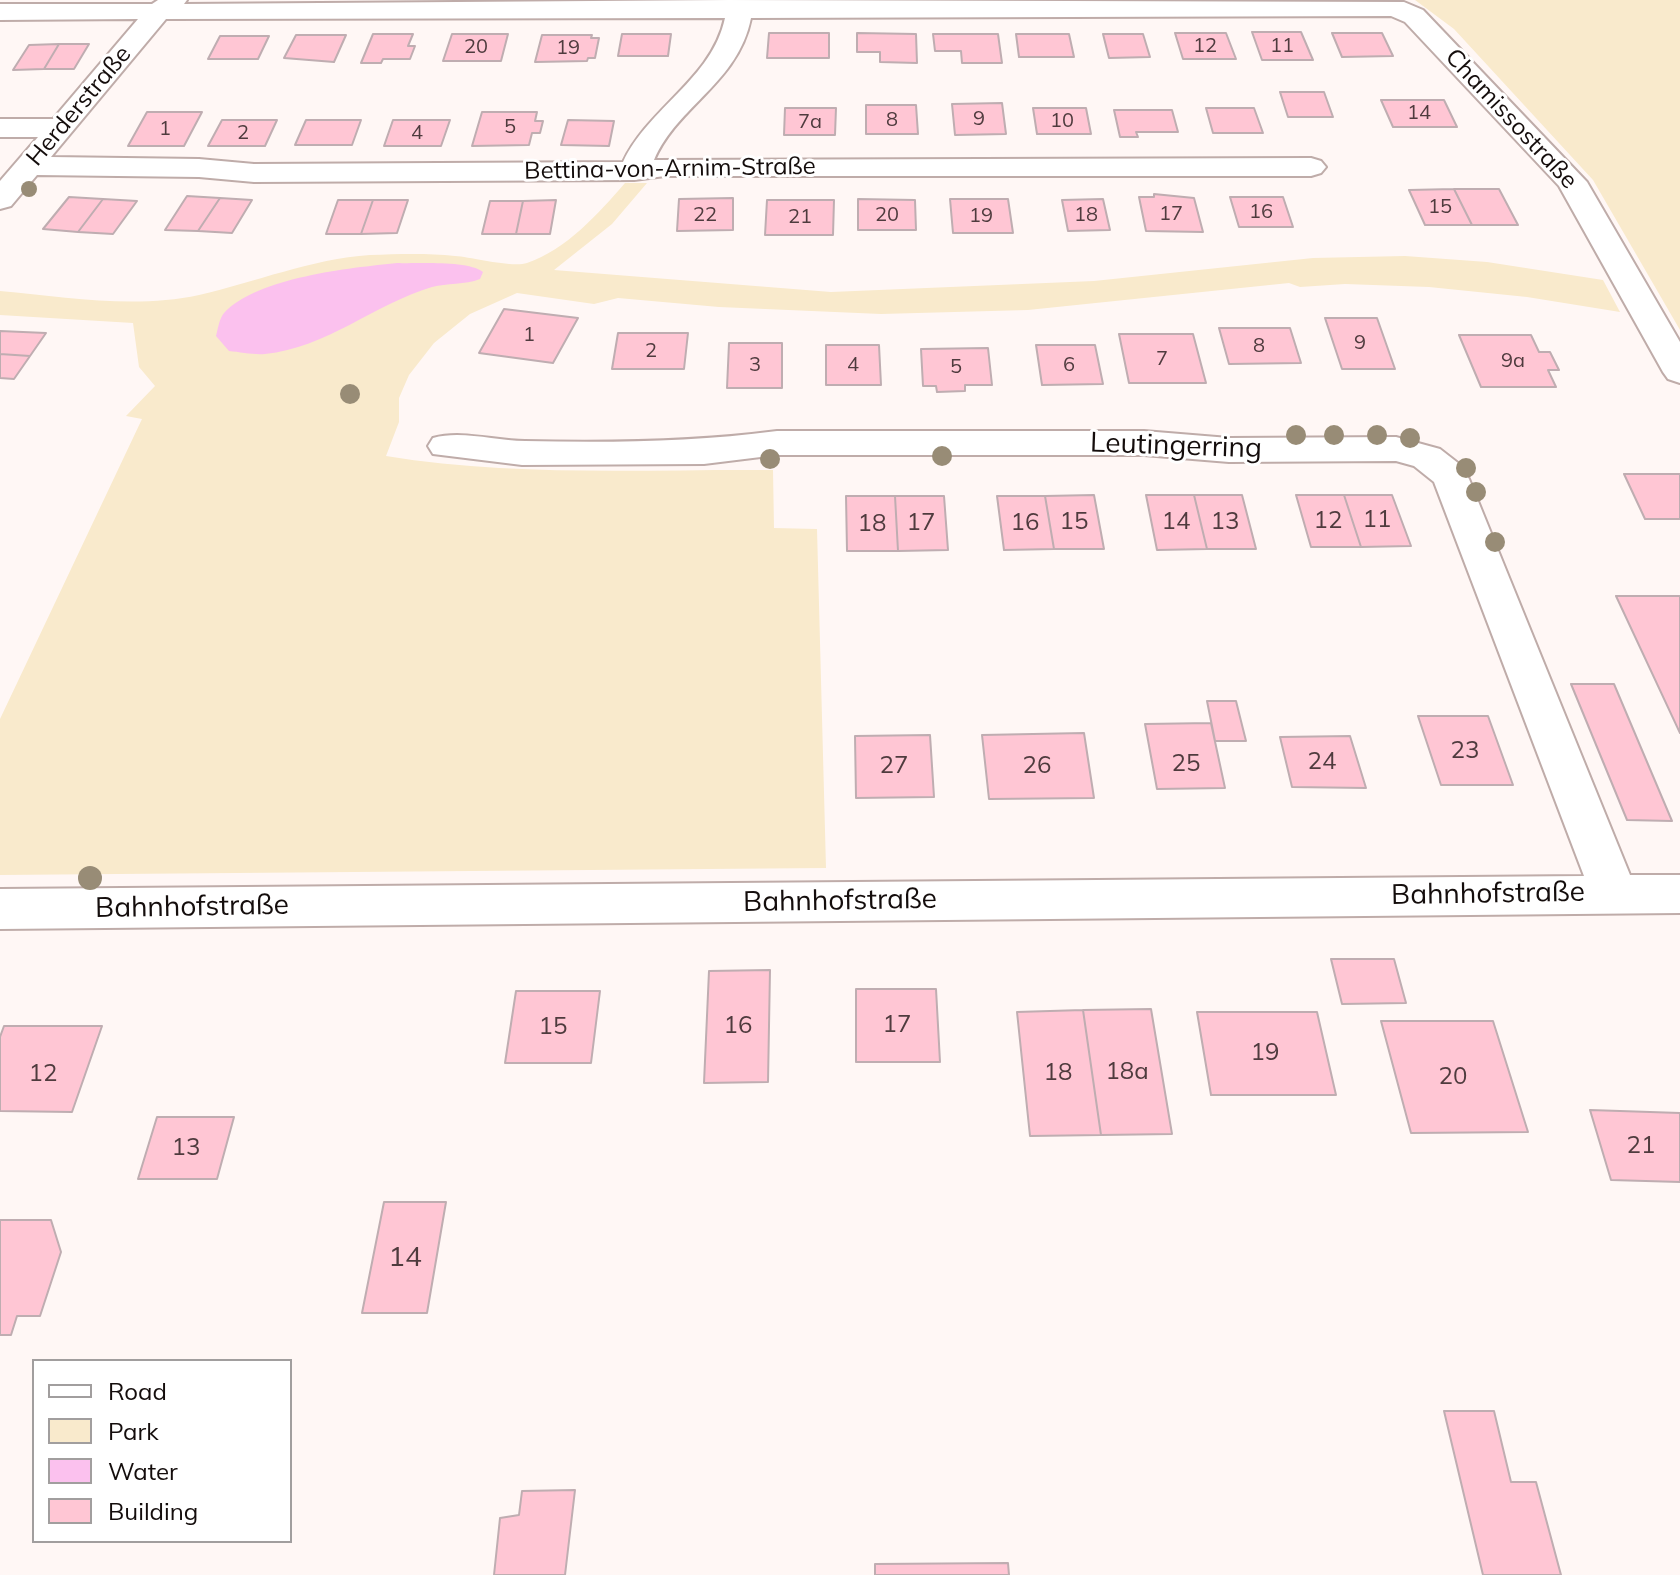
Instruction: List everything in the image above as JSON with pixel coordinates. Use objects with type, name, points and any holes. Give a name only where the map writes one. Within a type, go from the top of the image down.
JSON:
[{"type":"street","points":[[0,12],[166,6],[1382,5]]},
{"type":"street","name":"Chamissostraße","points":[[1382,5],[1414,16],[1572,182],[1680,372]]},
{"type":"street","name":"Herderstraße","points":[[0,200],[166,6]]},
{"type":"street","points":[[634,171],[639,154],[647,143],[721,64],[732,45],[742,6]]},
{"type":"street","points":[[0,128],[60,128]]},
{"type":"street","name":"Bettina-von-Arnim-Straße","points":[[29,166],[199,168],[254,173],[634,171],[665,167],[1311,167]]},
{"type":"street","name":"Leutingerring","points":[[446,446],[538,453],[704,452],[777,443],[1144,443],[1229,450],[1396,449],[1417,452],[1441,466],[1451,479],[1614,893]]},
{"type":"street","name":"Bahnhofstraße","points":[[0,909],[1680,894]]},
{"type":"green space","points":[[1415,0],[1680,0],[1680,330],[1593,180],[1454,29]]},
{"type":"green space","points":[[625,183],[647,183],[612,224],[554,270],[831,292],[1094,281],[1313,258],[1405,256],[1487,262],[1603,280],[1620,312],[1527,297],[1429,287],[1345,284],[1300,287],[1289,283],[1028,310],[881,314],[719,307],[618,298],[594,304],[517,293],[470,314],[434,343],[409,375],[399,398],[399,422],[386,456],[434,463],[530,469],[773,470],[774,528],[817,529],[826,868],[0,875],[0,719],[142,419],[126,416],[155,386],[139,367],[133,323],[0,315],[0,291],[150,301],[199,295],[348,257],[445,255],[502,263],[527,263],[568,240]]},
{"type":"water","points":[[397,263],[454,264],[483,272],[480,279],[432,287],[390,304],[330,335],[287,350],[261,354],[229,351],[216,336],[224,313],[259,291],[306,276]]},
{"type":"building","points":[[1252,32],[1301,32],[1313,60],[1262,60]]},
{"type":"building","points":[[769,33],[829,33],[829,58],[767,58]]},
{"type":"building","points":[[857,33],[916,34],[917,63],[880,62],[880,52],[857,52]]},
{"type":"building","points":[[1175,33],[1226,33],[1236,59],[1183,59]]},
{"type":"building","points":[[1332,33],[1382,33],[1393,56],[1342,57]]},
{"type":"building","points":[[373,34],[413,34],[408,46],[415,46],[410,59],[361,63]]},
{"type":"building","points":[[452,34],[508,34],[501,61],[443,61]]},
{"type":"building","points":[[622,34],[671,34],[668,56],[618,56]]},
{"type":"building","points":[[933,34],[998,34],[1002,63],[962,63],[961,51],[935,51]]},
{"type":"building","points":[[1016,34],[1069,34],[1074,57],[1019,57]]},
{"type":"building","points":[[1103,34],[1143,34],[1150,57],[1109,58]]},
{"type":"building","points":[[296,35],[346,35],[334,62],[284,58]]},
{"type":"building","points":[[542,35],[592,35],[591,38],[599,38],[595,58],[588,58],[587,61],[535,62]]},
{"type":"building","points":[[220,36],[269,36],[258,59],[208,59]]},
{"type":"building","points":[[59,44],[89,44],[74,69],[44,69]]},
{"type":"building","points":[[59,44],[44,69],[13,70],[29,45]]},
{"type":"building","points":[[1280,92],[1324,92],[1333,117],[1288,117]]},
{"type":"building","points":[[1381,100],[1444,100],[1457,127],[1393,127]]},
{"type":"building","points":[[1002,103],[1006,134],[955,135],[952,104]]},
{"type":"building","points":[[866,105],[916,105],[918,134],[866,134]]},
{"type":"building","points":[[785,108],[836,108],[835,135],[784,135]]},
{"type":"building","points":[[1033,108],[1086,108],[1091,134],[1037,134]]},
{"type":"building","points":[[1206,108],[1254,108],[1263,133],[1213,133]]},
{"type":"building","points":[[1114,110],[1172,110],[1178,132],[1136,132],[1138,137],[1120,137]]},
{"type":"building","points":[[147,112],[202,112],[184,146],[128,146]]},
{"type":"building","points":[[482,112],[537,112],[535,121],[543,121],[540,133],[532,133],[529,145],[472,146]]},
{"type":"building","points":[[222,120],[277,120],[265,146],[208,146]]},
{"type":"building","points":[[306,120],[361,120],[352,145],[295,145]]},
{"type":"building","points":[[393,120],[450,120],[441,146],[384,146]]},
{"type":"building","points":[[568,120],[614,121],[609,146],[561,145]]},
{"type":"building","points":[[1454,189],[1499,189],[1518,225],[1472,225]]},
{"type":"building","points":[[1454,189],[1472,225],[1425,225],[1409,190]]},
{"type":"building","points":[[1154,194],[1194,198],[1203,232],[1146,231],[1139,197],[1154,197]]},
{"type":"building","points":[[187,196],[220,198],[198,231],[165,230]]},
{"type":"building","points":[[69,197],[103,199],[78,232],[43,229]]},
{"type":"building","points":[[1230,197],[1283,197],[1293,227],[1239,227]]},
{"type":"building","points":[[220,198],[252,200],[232,233],[198,231]]},
{"type":"building","points":[[733,198],[733,230],[677,231],[679,199]]},
{"type":"building","points":[[103,199],[137,201],[113,234],[78,232]]},
{"type":"building","points":[[858,199],[915,200],[916,230],[858,230]]},
{"type":"building","points":[[950,199],[1008,199],[1013,233],[953,233]]},
{"type":"building","points":[[1103,199],[1110,230],[1068,231],[1062,200]]},
{"type":"building","points":[[338,200],[373,200],[361,234],[326,234]]},
{"type":"building","points":[[373,200],[408,200],[397,233],[361,234]]},
{"type":"building","points":[[556,200],[550,234],[516,234],[523,201]]},
{"type":"building","points":[[767,200],[834,200],[833,235],[765,235]]},
{"type":"building","points":[[490,201],[523,201],[516,234],[482,234]]},
{"type":"building","points":[[504,309],[578,318],[553,363],[479,353]]},
{"type":"building","points":[[1325,318],[1377,318],[1395,369],[1342,369]]},
{"type":"building","points":[[1219,328],[1290,328],[1301,363],[1229,364]]},
{"type":"building","points":[[0,331],[46,333],[30,356],[0,354]]},
{"type":"building","points":[[618,333],[688,333],[684,369],[612,369]]},
{"type":"building","points":[[1119,334],[1193,334],[1206,383],[1129,383]]},
{"type":"building","points":[[1459,335],[1531,335],[1539,352],[1550,352],[1559,370],[1548,370],[1556,387],[1481,387]]},
{"type":"building","points":[[729,343],[782,343],[782,388],[727,388]]},
{"type":"building","points":[[826,345],[879,345],[881,385],[826,385]]},
{"type":"building","points":[[1036,345],[1095,345],[1103,384],[1042,385]]},
{"type":"building","points":[[988,348],[992,385],[965,385],[965,391],[937,392],[936,386],[923,386],[921,349]]},
{"type":"building","points":[[0,354],[30,356],[14,379],[0,378]]},
{"type":"building","points":[[1624,474],[1680,474],[1680,519],[1645,519]]},
{"type":"building","points":[[1094,495],[1104,549],[1054,549],[1045,496]]},
{"type":"building","points":[[1146,495],[1194,495],[1207,549],[1157,550]]},
{"type":"building","points":[[1194,495],[1242,495],[1256,549],[1207,549]]},
{"type":"building","points":[[1296,495],[1344,495],[1361,547],[1311,547]]},
{"type":"building","points":[[1344,495],[1392,495],[1411,546],[1361,547]]},
{"type":"building","points":[[846,496],[895,496],[898,551],[847,551]]},
{"type":"building","points":[[895,496],[944,496],[948,550],[898,551]]},
{"type":"building","points":[[997,496],[1045,496],[1054,549],[1004,550]]},
{"type":"building","points":[[1616,596],[1680,596],[1680,733]]},
{"type":"building","points":[[1571,684],[1614,684],[1672,821],[1627,820]]},
{"type":"building","points":[[1207,701],[1236,701],[1246,741],[1215,741]]},
{"type":"building","points":[[1418,716],[1488,716],[1513,785],[1441,785]]},
{"type":"building","points":[[1211,723],[1225,788],[1157,789],[1145,724]]},
{"type":"building","points":[[1084,733],[1094,798],[989,799],[982,735]]},
{"type":"building","points":[[930,735],[934,797],[856,798],[855,736]]},
{"type":"building","points":[[1350,736],[1366,788],[1292,787],[1280,737]]},
{"type":"building","points":[[1331,959],[1394,959],[1406,1003],[1342,1004]]},
{"type":"building","points":[[770,970],[768,1082],[704,1083],[709,971]]},
{"type":"building","points":[[856,989],[936,989],[940,1062],[856,1062]]},
{"type":"building","points":[[516,991],[600,991],[591,1063],[505,1063]]},
{"type":"building","points":[[1151,1009],[1172,1134],[1101,1135],[1083,1010]]},
{"type":"building","points":[[1083,1010],[1101,1135],[1030,1136],[1017,1012]]},
{"type":"building","points":[[1197,1012],[1317,1012],[1336,1095],[1211,1095]]},
{"type":"building","points":[[1381,1021],[1493,1021],[1528,1132],[1411,1133]]},
{"type":"building","points":[[4,1026],[102,1026],[72,1112],[0,1111],[0,1037]]},
{"type":"building","points":[[1590,1110],[1680,1113],[1680,1182],[1611,1180]]},
{"type":"building","points":[[157,1117],[234,1117],[217,1179],[138,1179]]},
{"type":"building","points":[[384,1202],[446,1202],[427,1313],[362,1313]]},
{"type":"building","points":[[0,1220],[51,1220],[61,1252],[40,1316],[17,1316],[11,1335],[0,1335]]},
{"type":"building","points":[[1444,1411],[1494,1411],[1511,1482],[1536,1482],[1561,1575],[1483,1575]]},
{"type":"building","points":[[575,1490],[565,1575],[494,1575],[500,1518],[519,1515],[522,1491]]},
{"type":"building","points":[[1008,1563],[1009,1575],[875,1575],[875,1564]]}]
